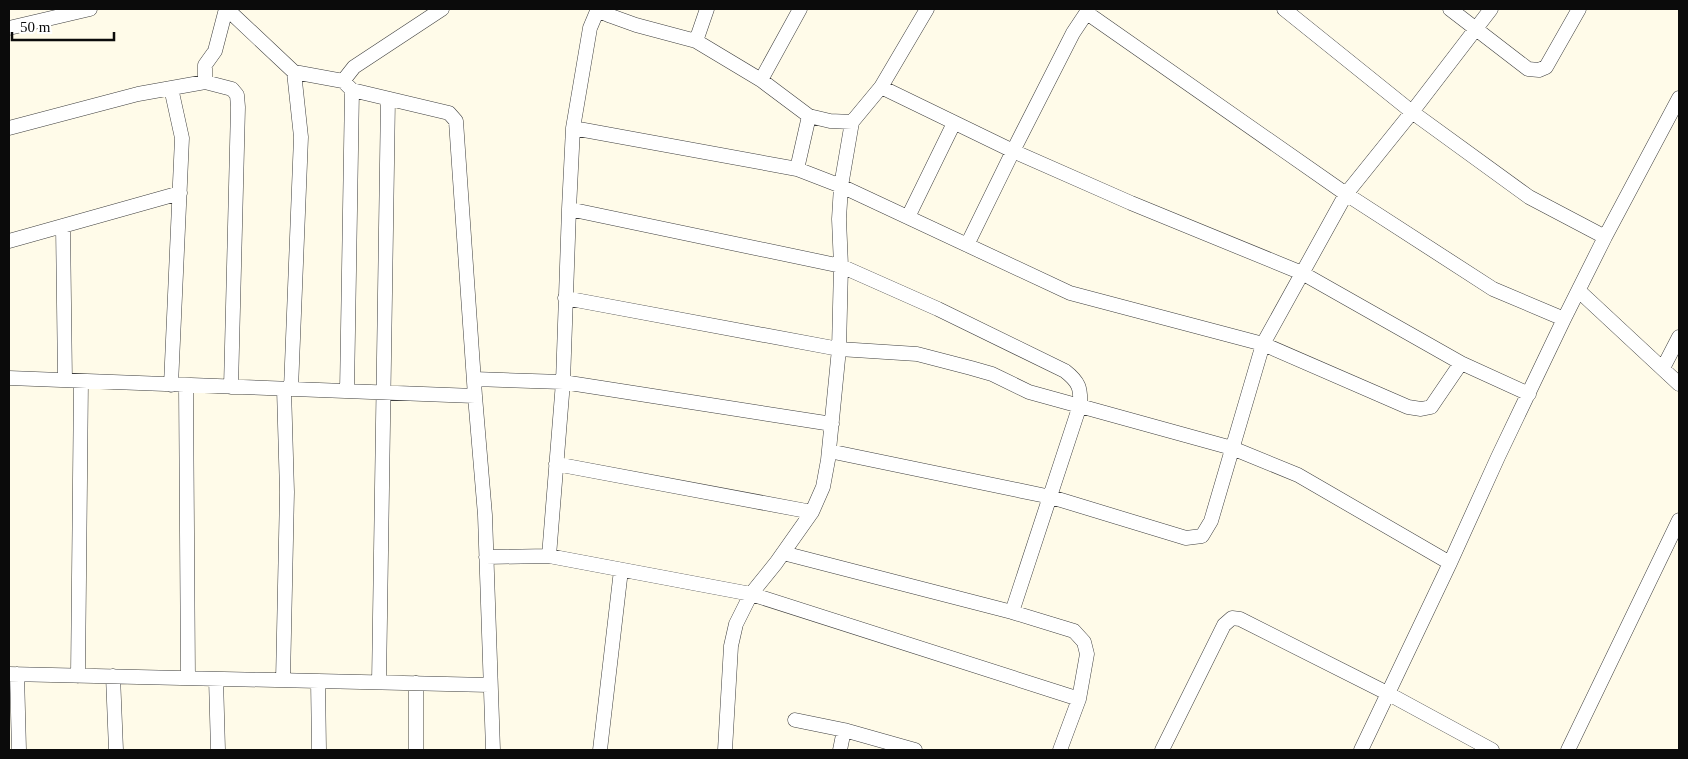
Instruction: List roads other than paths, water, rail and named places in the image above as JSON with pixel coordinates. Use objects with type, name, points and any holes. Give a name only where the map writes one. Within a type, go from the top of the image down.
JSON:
[{"type":"street","points":[[9,28],[90,9]]},
{"type":"street","points":[[205,82],[205,66],[215,51],[227,9],[294,72],[348,85],[388,99],[449,113],[456,120],[485,515],[489,685],[493,750]]},
{"type":"street","points":[[347,391],[348,85],[354,67],[442,9]]},
{"type":"street","points":[[549,556],[563,382],[573,128],[590,28],[597,9],[636,25],[696,41],[761,80],[809,116],[830,121],[852,122]]},
{"type":"street","points":[[696,41],[708,9]]},
{"type":"street","points":[[761,80],[800,9]]},
{"type":"street","points":[[725,750],[731,646],[736,624],[751,594],[812,512],[823,488],[829,451],[839,349],[841,266],[839,218],[841,186],[852,122],[882,87],[927,9]]},
{"type":"street","points":[[1284,9],[1412,112],[1529,197],[1606,237]]},
{"type":"street","points":[[1450,9],[1528,69],[1539,70],[1546,67],[1579,9]]},
{"type":"street","points":[[829,451],[1051,497],[1186,538],[1202,536],[1211,521],[1263,344],[1346,194],[1491,9]]},
{"type":"street","points":[[967,245],[1073,33],[1088,11],[1346,194],[1493,289],[1564,319]]},
{"type":"street","points":[[283,680],[287,389],[301,137],[294,72]]},
{"type":"street","points":[[9,128],[138,94],[205,82],[232,89],[237,95],[238,107],[231,387]]},
{"type":"street","points":[[882,87],[1013,151],[1131,203],[1302,273],[1461,363],[1529,394]]},
{"type":"street","points":[[170,385],[182,138],[171,88]]},
{"type":"street","points":[[1361,750],[1564,319],[1679,98]]},
{"type":"street","points":[[379,682],[388,99]]},
{"type":"street","points":[[797,169],[809,116]]},
{"type":"street","points":[[908,217],[954,123]]},
{"type":"street","points":[[573,128],[797,169],[841,186],[1070,294],[1263,344],[1408,407],[1421,409],[1431,407],[1461,363]]},
{"type":"street","points":[[9,241],[180,193]]},
{"type":"street","points":[[569,209],[841,266],[938,309],[1064,371],[1072,377],[1081,392],[1080,406],[1012,612]]},
{"type":"street","points":[[64,226],[65,380]]},
{"type":"street","points":[[1579,290],[1679,384]]},
{"type":"street","points":[[566,298],[839,349],[917,354],[946,360],[992,374],[1029,392],[1232,448],[1298,476],[1450,563]]},
{"type":"street","points":[[1662,368],[1679,337]]},
{"type":"street","points":[[9,378],[475,396]]},
{"type":"street","points":[[474,379],[563,382],[832,424]]},
{"type":"street","points":[[78,676],[81,381]]},
{"type":"street","points":[[186,385],[188,678]]},
{"type":"street","points":[[556,464],[812,512]]},
{"type":"street","points":[[1568,750],[1679,520]]},
{"type":"street","points":[[782,553],[1012,612],[1074,631],[1084,642],[1087,654],[1079,699],[1060,750]]},
{"type":"street","points":[[486,557],[549,556],[751,594],[1079,699]]},
{"type":"street","points":[[600,750],[620,570]]},
{"type":"street","points":[[1162,750],[1224,625],[1232,618],[1240,619],[1387,693],[1492,750]]},
{"type":"street","points":[[19,750],[13,674],[489,685]]},
{"type":"street","points":[[112,676],[116,750]]},
{"type":"street","points":[[216,679],[218,750]]},
{"type":"street","points":[[318,681],[319,750]]},
{"type":"street","points":[[416,683],[416,750]]},
{"type":"street","points":[[795,720],[844,730],[915,750]]},
{"type":"street","points":[[840,750],[844,730]]}]
